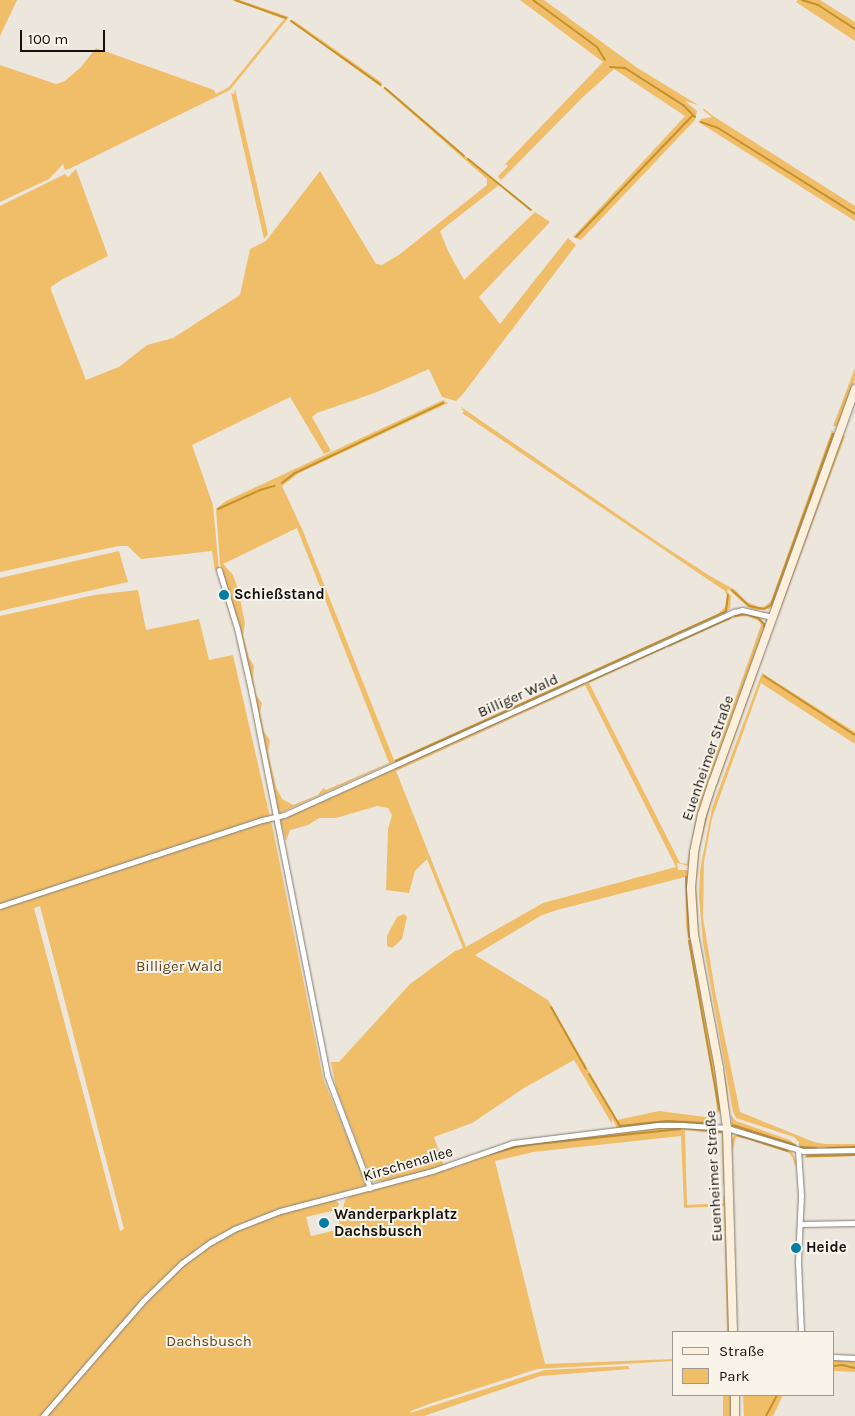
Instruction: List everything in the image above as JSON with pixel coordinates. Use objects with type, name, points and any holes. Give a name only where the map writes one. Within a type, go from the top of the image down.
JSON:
[{"type":"main road","name":"Euenheimer Straße","points":[[733,1331],[727,1128],[719,1068],[694,936],[692,869],[698,832],[706,802],[855,389]]},
{"type":"main road","points":[[735,1396],[736,1416]]},
{"type":"street","points":[[220,570],[245,663],[327,1075],[370,1188]]},
{"type":"street","name":"Billiger Wald","points":[[0,906],[275,816],[284,815],[734,612],[742,610],[772,616]]},
{"type":"street","name":"Kirschenallee","points":[[43,1416],[148,1296],[182,1263],[234,1229],[297,1206],[449,1166],[513,1143],[666,1125],[727,1128],[798,1150],[815,1152],[855,1150]]},
{"type":"street","points":[[798,1150],[800,1224],[798,1270],[801,1331]]},
{"type":"street","points":[[800,1224],[855,1223]]},
{"type":"street","points":[[835,1357],[855,1358]]},
{"type":"green space","points":[[0,0],[17,0],[0,36]]},
{"type":"green space","points":[[232,0],[239,0],[289,17],[230,90],[69,169],[65,170],[63,164],[49,179],[0,202],[0,65],[56,84],[65,81],[81,67],[96,48],[214,90],[216,94],[229,87],[284,19]]},
{"type":"green space","points":[[520,0],[544,0],[636,67],[698,105],[685,101],[697,111],[695,120],[581,240],[573,237],[685,116],[614,69],[583,97],[501,180],[502,182],[498,176],[508,166],[506,164],[503,167],[506,163],[603,62]]},
{"type":"green space","points":[[798,0],[820,0],[855,22],[855,41],[796,2]]},
{"type":"green space","points":[[293,20],[381,82],[381,87],[290,21]]},
{"type":"green space","points":[[385,87],[499,185],[440,231],[448,251],[464,280],[535,212],[550,222],[479,297],[500,324],[568,238],[576,245],[463,394],[456,401],[442,397],[429,369],[377,392],[317,413],[312,417],[331,451],[324,454],[290,397],[192,445],[213,505],[219,570],[215,571],[212,551],[141,559],[128,546],[118,546],[0,572],[0,206],[65,174],[68,177],[76,169],[108,256],[61,280],[51,287],[51,290],[86,380],[119,367],[147,345],[173,338],[240,295],[250,249],[266,241],[320,171],[376,264],[382,265],[400,254],[487,185],[487,179],[383,88]]},
{"type":"green space","points":[[235,89],[268,234],[264,239],[231,93],[234,94]]},
{"type":"green space","points":[[703,108],[855,206],[855,221],[698,122],[701,119],[712,117]]},
{"type":"green space","points":[[855,368],[855,379],[838,426],[833,426]]},
{"type":"green space","points":[[443,400],[448,403],[299,473],[282,486],[302,529],[394,760],[718,614],[725,607],[727,596],[725,591],[462,413],[464,412],[461,407],[659,543],[735,590],[747,602],[759,607],[765,606],[771,601],[832,430],[835,435],[773,605],[769,609],[756,610],[748,607],[728,589],[727,591],[731,596],[730,608],[725,613],[280,813],[277,811],[241,635],[220,564],[216,509],[226,501]],"holes":[[[297,528],[389,763],[326,790],[323,788],[318,795],[293,805],[282,799],[276,787],[268,752],[270,740],[264,732],[260,712],[262,703],[256,695],[253,678],[254,666],[249,658],[243,635],[245,623],[238,589],[233,575],[223,564]]]},
{"type":"green space","points":[[842,434],[845,436],[778,616],[777,614]]},
{"type":"green space","points":[[119,551],[128,582],[0,611],[0,578]]},
{"type":"green space","name":"Billiger Wald","points":[[138,590],[146,630],[199,619],[209,660],[233,655],[273,830],[323,1078],[367,1185],[262,1215],[229,1230],[201,1246],[176,1266],[143,1298],[41,1416],[0,1416],[0,616],[94,595]],"holes":[[[40,906],[124,1229],[120,1231],[34,908]]]},
{"type":"green space","points":[[740,613],[759,616],[766,626],[701,807],[689,866],[677,863],[678,870],[687,870],[689,874],[691,936],[689,938],[692,941],[717,1076],[721,1112],[717,1113],[713,1125],[709,1120],[707,1125],[665,1122],[617,1128],[612,1118],[612,1124],[574,1060],[524,1088],[472,1123],[434,1137],[444,1166],[391,1180],[372,1182],[336,1088],[331,1062],[339,1062],[410,984],[455,951],[463,948],[427,859],[415,871],[409,893],[386,890],[388,829],[392,815],[388,808],[377,806],[336,818],[319,818],[308,825],[290,830],[286,841],[280,820]],"holes":[[[747,616],[759,621],[761,625],[699,803],[687,864],[680,863],[589,683],[722,622]],[[585,685],[676,867],[543,903],[466,947],[396,771]],[[685,877],[686,926],[713,1075],[717,1110],[713,1118],[659,1111],[617,1120],[548,1000],[475,955],[542,915]]]},
{"type":"green space","points":[[758,672],[712,799],[700,846],[696,883],[699,939],[727,1086],[729,1111],[698,937],[695,876],[703,823],[709,803],[755,673]]},
{"type":"green space","points":[[762,673],[855,732],[855,744],[761,683],[712,818],[704,862],[703,917],[715,991],[740,1112],[814,1142],[855,1144],[855,1148],[814,1150],[799,1148],[799,1142],[794,1137],[736,1118],[733,1112],[703,943],[699,896],[700,870],[712,808]]},
{"type":"green space","points":[[404,914],[407,917],[402,939],[392,948],[387,946],[387,936],[397,917]]},
{"type":"green space","points":[[731,1115],[736,1121],[790,1140],[797,1146],[732,1128]]},
{"type":"green space","name":"Dachsbusch","points":[[663,1127],[719,1130],[724,1134],[725,1184],[723,1185],[722,1134],[685,1130],[687,1205],[723,1203],[723,1196],[726,1197],[727,1230],[725,1232],[727,1237],[730,1331],[727,1331],[724,1206],[684,1208],[681,1136],[533,1152],[495,1161],[545,1364],[672,1359],[672,1361],[537,1369],[429,1404],[410,1413],[545,1370],[628,1366],[630,1369],[541,1376],[424,1416],[46,1416],[152,1294],[183,1264],[213,1243],[241,1228],[283,1212],[335,1199],[339,1204],[336,1210],[306,1217],[311,1236],[341,1229],[337,1215],[343,1209],[345,1200],[353,1194],[456,1167],[513,1145]]},
{"type":"green space","points":[[741,1133],[786,1148],[792,1152],[796,1161],[795,1167],[793,1158],[788,1152],[753,1140],[736,1137],[732,1151],[736,1331],[731,1140],[735,1135]]},
{"type":"green space","points":[[855,1152],[855,1156],[803,1158],[808,1154]]},
{"type":"green space","points":[[835,1358],[855,1359],[855,1372],[835,1371]]},
{"type":"green space","points":[[723,1396],[732,1396],[732,1416],[723,1416]]},
{"type":"green space","points":[[743,1396],[783,1396],[773,1416],[744,1416]]},
{"type":"waterway","points":[[235,0],[286,18]]},
{"type":"waterway","points":[[533,0],[597,47],[605,60]]},
{"type":"waterway","points":[[802,0],[818,5],[855,29]]},
{"type":"waterway","points":[[291,21],[381,85]]},
{"type":"waterway","points":[[610,67],[625,68],[683,105],[695,117]]},
{"type":"waterway","points":[[385,88],[464,156]]},
{"type":"waterway","points":[[576,237],[693,115]]},
{"type":"waterway","points":[[701,122],[718,128],[855,214]]},
{"type":"waterway","points":[[468,159],[531,210]]},
{"type":"waterway","points":[[282,483],[295,473],[443,403]]},
{"type":"waterway","points":[[732,590],[749,606],[764,609],[771,605],[833,434]]},
{"type":"waterway","points":[[218,509],[260,490],[274,486]]},
{"type":"waterway","points":[[396,761],[723,613],[726,611],[728,595]]},
{"type":"waterway","points":[[735,616],[745,614],[758,618],[764,624],[764,627]]},
{"type":"waterway","points":[[668,646],[730,618]]},
{"type":"waterway","points":[[589,681],[665,647]]},
{"type":"waterway","points":[[764,676],[855,735]]},
{"type":"waterway","points":[[395,768],[584,683]]},
{"type":"waterway","points":[[686,877],[689,937]]},
{"type":"waterway","points":[[689,941],[719,1109]]},
{"type":"waterway","points":[[551,1007],[586,1069]]},
{"type":"waterway","points":[[589,1074],[620,1126],[667,1121],[703,1123]]},
{"type":"waterway","points":[[733,1125],[795,1145]]},
{"type":"waterway","points":[[685,1128],[721,1132]]},
{"type":"waterway","points":[[490,1154],[536,1144],[680,1129]]},
{"type":"waterway","points":[[738,1135],[787,1151]]},
{"type":"waterway","points":[[801,1147],[816,1148]]},
{"type":"waterway","points":[[828,1148],[855,1147]]},
{"type":"waterway","points":[[807,1156],[855,1155]]},
{"type":"waterway","points":[[835,1366],[842,1365],[855,1368]]},
{"type":"waterway","points":[[766,1416],[776,1396]]},
{"type":"place","name":"Schießstand","points":[[224,595]]},
{"type":"place","name":"Wanderparkplatz Dachsbusch","points":[[324,1223]]},
{"type":"place","name":"Heide","points":[[796,1248]]}]
